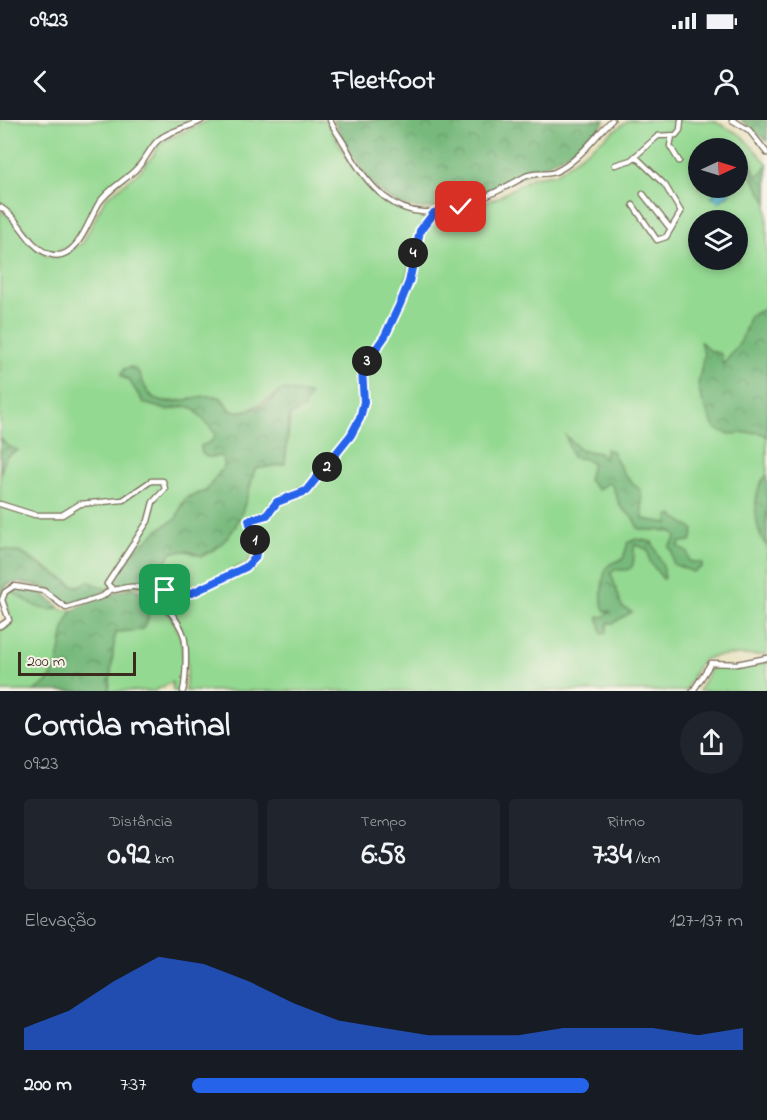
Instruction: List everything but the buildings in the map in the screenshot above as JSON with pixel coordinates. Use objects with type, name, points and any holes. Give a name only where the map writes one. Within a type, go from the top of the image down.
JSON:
[{"type":"street","points":[[0,207],[9,213],[29,238],[46,253],[53,255],[64,252],[81,240],[99,203],[139,167],[156,141],[202,120]]},
{"type":"street","points":[[330,120],[358,170],[382,197],[404,208],[434,213],[487,198],[529,174],[556,171],[581,154],[612,120]]},
{"type":"street","points":[[615,165],[628,162],[658,136],[678,134],[681,120]]},
{"type":"street","points":[[732,120],[749,130],[767,153]]},
{"type":"street","points":[[672,136],[670,146],[679,161]]},
{"type":"street","points":[[633,205],[657,240],[666,237],[680,216],[680,207],[665,185],[635,156]]},
{"type":"street","points":[[643,194],[670,228]]},
{"type":"street","points":[[0,626],[9,620],[2,600],[5,592],[14,586],[44,591],[66,608],[103,596],[111,589],[138,587],[192,593],[241,571],[256,554],[249,520],[267,515],[277,502],[306,491],[334,459],[357,426],[364,402],[362,369],[385,336],[400,304],[409,282],[417,238],[423,225],[434,213]]},
{"type":"street","points":[[0,504],[35,515],[62,515],[80,504],[123,500],[151,481],[163,481],[165,489],[152,505],[148,521],[110,577],[107,584],[111,589]]},
{"type":"street","points":[[138,587],[145,589],[163,605],[183,633],[186,670],[183,691]]},
{"type":"street","points":[[693,691],[711,663],[737,664],[767,658]]},
{"type":"green space","points":[[0,120],[199,120],[155,140],[135,168],[98,200],[81,237],[69,247],[53,253],[45,250],[31,238],[7,209],[0,204]]},
{"type":"green space","points":[[210,120],[326,120],[361,178],[379,198],[398,208],[429,215],[415,237],[405,286],[392,318],[361,365],[363,401],[353,429],[310,483],[274,502],[264,515],[248,519],[255,547],[248,562],[194,589],[153,585],[160,578],[172,552],[187,551],[202,556],[225,540],[239,519],[255,469],[285,463],[293,392],[281,393],[251,408],[233,412],[221,398],[215,396],[171,402],[153,397],[140,377],[124,369],[122,377],[129,380],[144,403],[167,410],[193,407],[216,434],[211,442],[201,446],[202,453],[210,457],[222,456],[225,465],[206,491],[189,496],[182,503],[176,519],[162,527],[136,550],[109,590],[73,585],[21,553],[0,549],[0,210],[14,221],[38,250],[47,256],[58,257],[83,243],[105,199],[138,173],[153,156],[161,142]]},
{"type":"green space","points":[[333,120],[605,120],[581,145],[515,180],[461,203],[442,208],[423,209],[405,206],[379,191],[356,162]]},
{"type":"green space","points":[[629,120],[714,121],[744,138],[688,138],[688,198],[748,198],[748,143],[767,163],[767,654],[722,655],[706,659],[699,665],[685,691],[185,691],[188,666],[181,626],[148,589],[190,595],[249,566],[254,561],[258,545],[251,522],[267,517],[282,502],[301,496],[341,451],[365,405],[365,369],[401,307],[420,236],[429,222],[497,198],[533,177],[555,174]]},
{"type":"green space","points":[[741,120],[767,120],[767,141]]},
{"type":"green space","points":[[750,160],[756,176],[763,172],[767,165],[767,203],[752,177]]},
{"type":"green space","points":[[767,308],[767,436],[754,432],[734,434],[721,431],[714,427],[701,398],[698,385],[704,354],[700,341],[709,350],[721,354],[723,365],[741,341],[750,315]]},
{"type":"green space","points":[[131,367],[139,373],[145,388],[152,397],[164,402],[215,396],[221,398],[230,410],[240,411],[263,406],[282,390],[310,394],[303,409],[289,416],[285,464],[255,469],[244,508],[225,540],[202,556],[187,551],[172,552],[155,585],[113,587],[110,586],[110,581],[131,554],[162,527],[176,519],[185,499],[206,491],[225,465],[222,456],[207,457],[202,453],[201,446],[211,442],[216,434],[193,408],[186,406],[167,410],[144,403],[129,380],[121,375],[124,369]]},
{"type":"green space","points":[[566,436],[581,450],[599,453],[604,458],[606,449],[612,451],[624,474],[641,491],[643,519],[668,523],[668,516],[672,515],[694,530],[691,541],[680,542],[679,547],[688,553],[689,561],[702,563],[702,567],[693,572],[673,564],[672,551],[669,547],[676,538],[675,534],[638,528],[633,518],[620,506],[612,485],[607,483],[598,490],[588,480],[592,464],[585,459],[572,457]]},
{"type":"green space","points":[[0,438],[6,445],[18,450],[6,457],[0,474]]},
{"type":"green space","points":[[767,475],[767,546],[759,531],[756,499],[762,481]]},
{"type":"green space","points":[[636,539],[652,542],[663,566],[665,578],[663,579],[650,562],[648,550],[635,544],[631,568],[614,569],[611,573],[622,607],[632,612],[613,623],[608,623],[606,632],[602,634],[598,616],[603,617],[610,612],[605,611],[602,602],[602,588],[607,568],[612,563],[623,559],[628,542]]},
{"type":"green space","points":[[0,549],[21,553],[78,587],[88,581],[109,590],[84,601],[67,604],[49,590],[17,582],[7,585],[0,597]]},
{"type":"green space","points":[[132,588],[146,593],[147,622],[140,630],[115,633],[109,691],[34,691],[53,674],[60,654],[63,633],[71,613],[90,602]]},
{"type":"green space","points":[[14,589],[45,595],[62,610],[73,610],[57,668],[43,687],[33,691],[0,691],[0,631],[10,624],[6,596],[7,592]]},
{"type":"green space","points":[[19,589],[41,593],[59,607],[46,610],[40,608],[10,590]]},
{"type":"green space","points":[[146,593],[168,614],[180,636],[183,662],[181,691],[173,691],[172,682],[154,691],[109,691],[115,633],[143,629],[148,616]]},
{"type":"green space","points":[[767,662],[767,691],[699,691],[710,670],[714,667],[740,668]]},
{"type":"route","points":[[165,590],[192,593],[241,571],[255,558],[257,549],[249,520],[264,517],[277,502],[298,496],[306,491],[334,459],[357,426],[364,402],[362,369],[385,336],[400,304],[409,282],[414,250],[423,225],[434,213],[461,207]]}]
